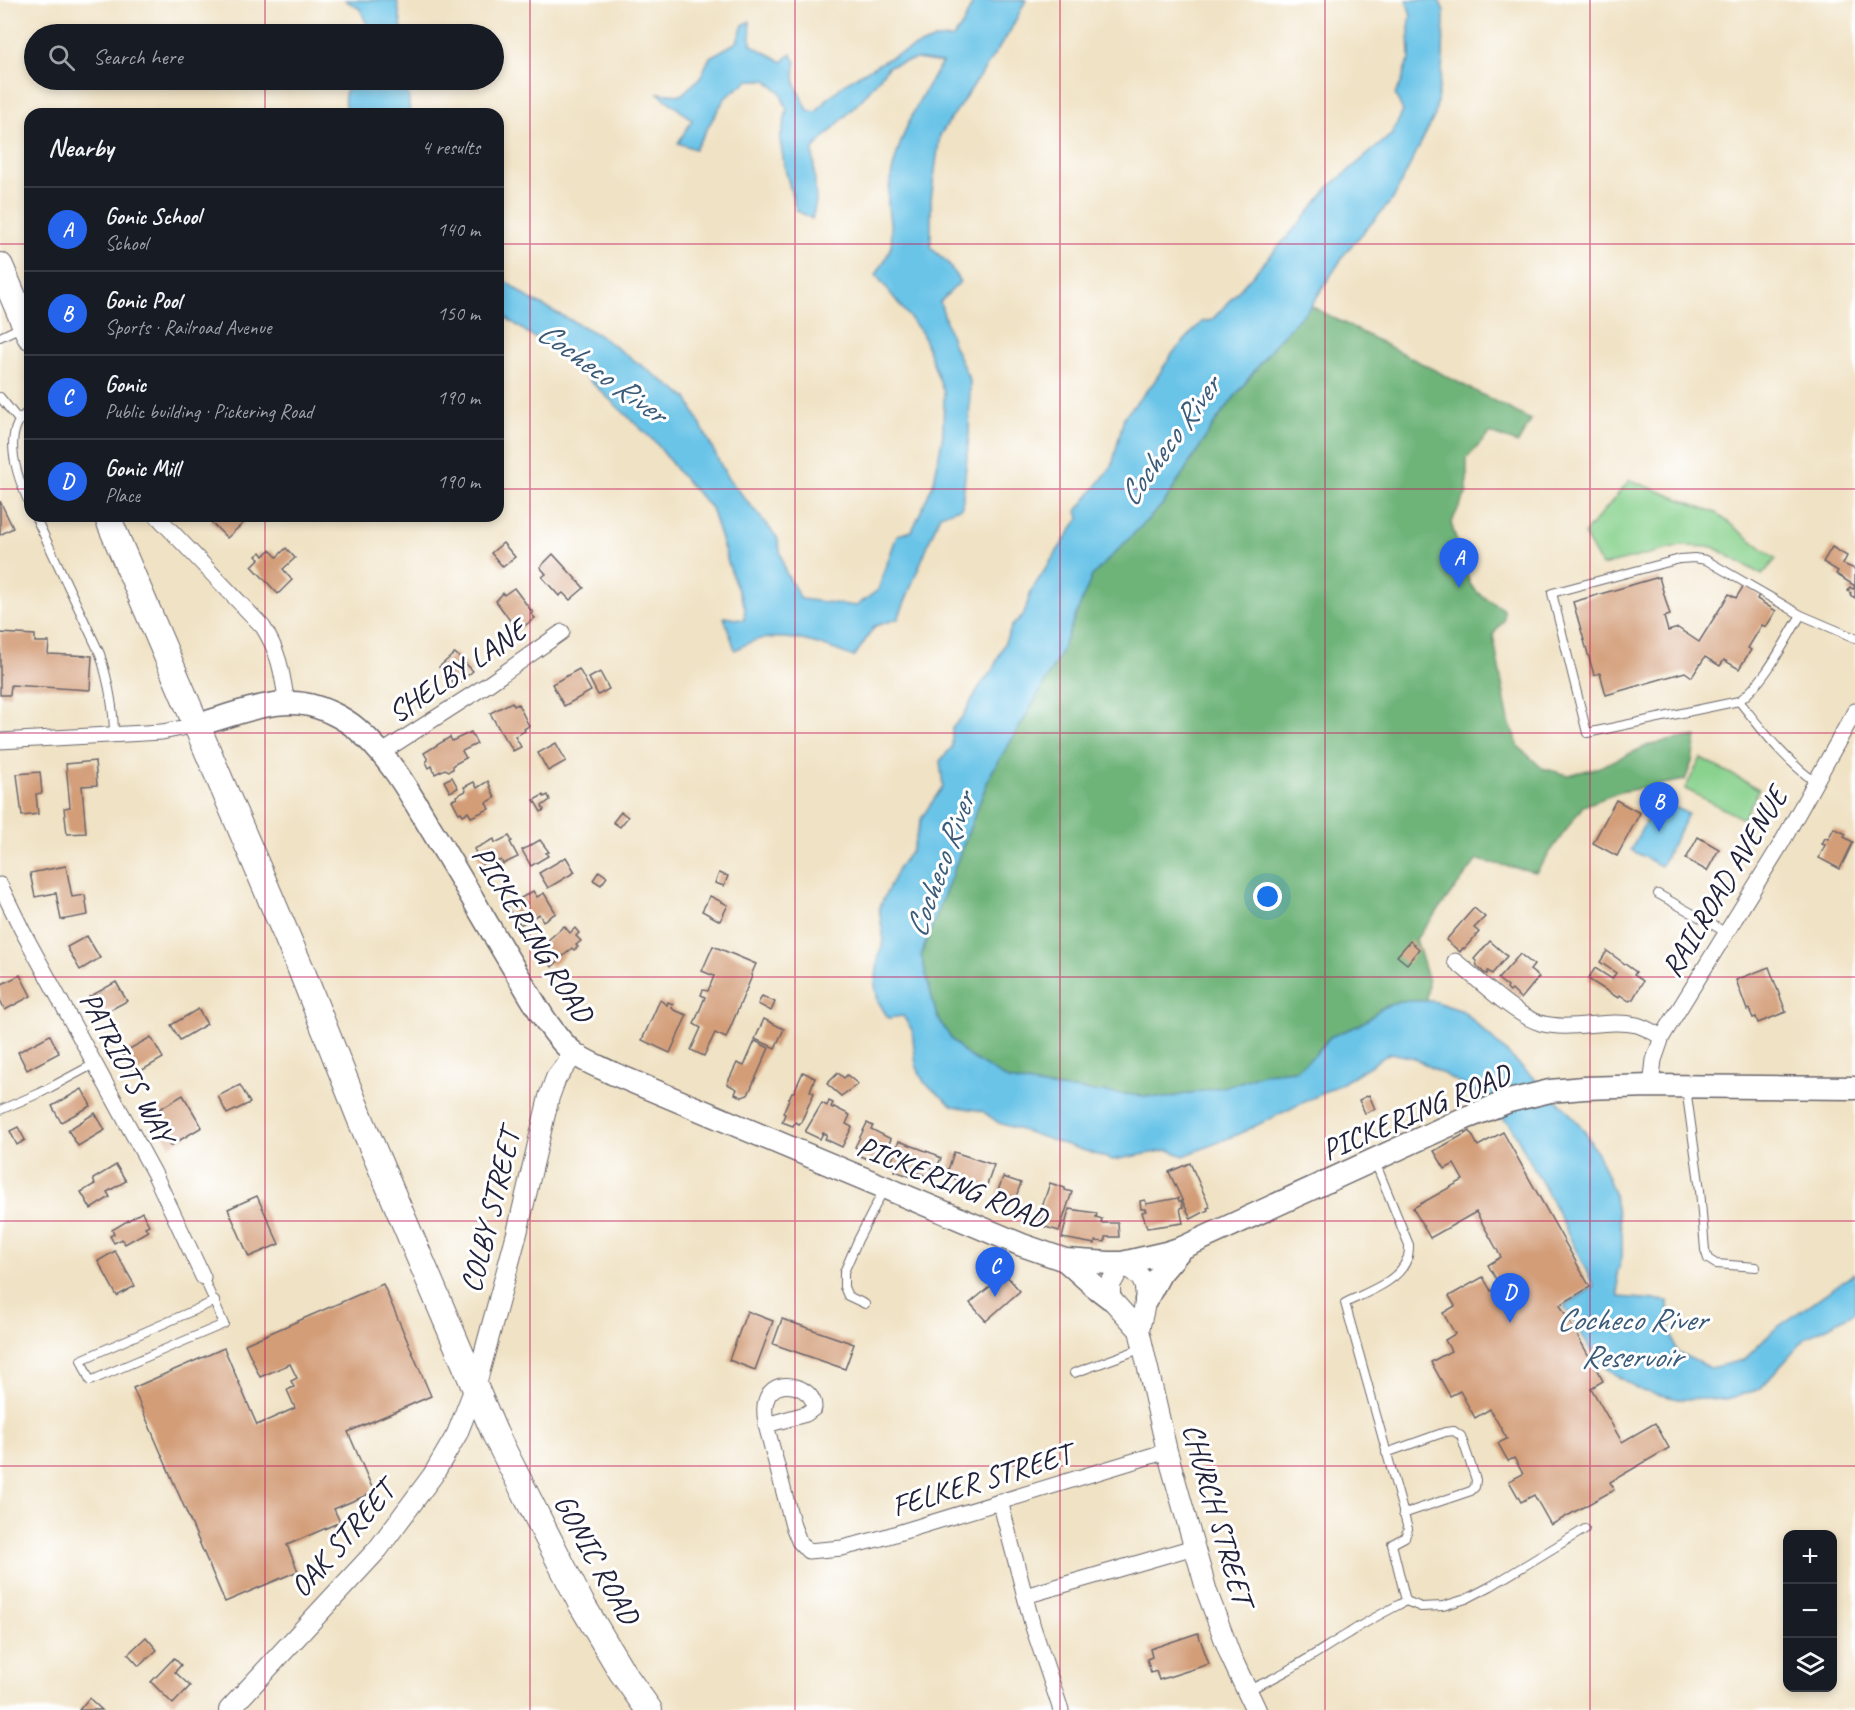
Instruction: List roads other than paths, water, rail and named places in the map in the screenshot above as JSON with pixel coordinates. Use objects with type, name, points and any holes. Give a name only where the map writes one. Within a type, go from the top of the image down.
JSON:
[{"type":"highway","points":[[3,279],[24,323]]},
{"type":"highway","name":"GONIC ROAD","points":[[110,522],[300,967],[367,1134],[495,1434],[581,1603],[622,1672],[649,1710]]},
{"type":"main road","name":"PICKERING ROAD","points":[[197,725],[262,707],[304,704],[342,719],[357,729],[396,772],[545,1019],[574,1054],[612,1073],[1022,1245],[1065,1260],[1122,1263],[1182,1248],[1484,1110],[1531,1095],[1565,1089],[1651,1086],[1855,1088]]},
{"type":"main road","points":[[1146,1300],[1160,1274],[1182,1248]]},
{"type":"main road","points":[[1065,1260],[1110,1298]]},
{"type":"street","points":[[163,522],[263,627],[273,644],[281,667],[287,704]]},
{"type":"street","name":"SHELBY LANE","points":[[381,753],[490,683],[562,632]]},
{"type":"street","name":"RAILROAD AVENUE","points":[[1651,1086],[1654,1060],[1662,1037],[1781,844],[1855,711]]},
{"type":"street","points":[[0,741],[162,732],[197,725]]},
{"type":"street","name":"PATRIOTS WAY","points":[[0,885],[22,930],[154,1173],[203,1277]]},
{"type":"street","points":[[1455,961],[1512,1007],[1542,1023],[1639,1025],[1662,1037]]},
{"type":"street","name":"COLBY STREET","points":[[475,1388],[517,1233],[549,1097],[556,1078],[574,1054]]},
{"type":"street","points":[[1110,1298],[1110,1285],[1122,1263],[1140,1278],[1146,1300]]},
{"type":"street","name":"CHURCH STREET","points":[[1110,1298],[1141,1339]]},
{"type":"street","name":"CHURCH STREET","points":[[1146,1300],[1141,1339],[1167,1451],[1219,1626],[1256,1710]]},
{"type":"street","name":"OAK STREET","points":[[229,1710],[378,1549],[410,1508],[457,1434],[475,1388]]},
{"type":"street","name":"FELKER STREET","points":[[766,1425],[793,1526],[808,1551],[842,1548],[878,1539],[1167,1451]]},
{"type":"street","points":[[1000,1501],[1033,1627],[1061,1710]]},
{"type":"street","points":[[1025,1596],[1194,1547]]},
{"type":"lane","points":[[0,337],[24,332]]},
{"type":"lane","points":[[0,397],[17,418]]},
{"type":"lane","points":[[24,414],[17,418],[6,438],[7,453],[24,492]]},
{"type":"lane","points":[[38,522],[99,654],[106,674],[114,719],[114,735]]},
{"type":"lane","points":[[1801,615],[1761,679],[1739,702],[1587,733],[1552,593],[1680,559],[1694,558],[1706,560],[1801,615],[1855,638]]},
{"type":"lane","points":[[1739,702],[1795,767],[1815,782]]},
{"type":"lane","points":[[1658,894],[1727,933]]},
{"type":"lane","points":[[0,1110],[40,1093],[94,1064]]},
{"type":"lane","points":[[1686,1086],[1700,1190],[1705,1250],[1708,1259],[1716,1264],[1756,1267]]},
{"type":"lane","points":[[1374,1160],[1409,1245],[1407,1259],[1403,1268],[1395,1276],[1345,1303],[1408,1528],[1405,1537],[1392,1544],[1406,1601]]},
{"type":"lane","points":[[865,1304],[848,1296],[843,1287],[844,1272],[885,1187]]},
{"type":"lane","points":[[203,1277],[215,1301],[224,1324],[90,1382],[81,1360],[215,1301]]},
{"type":"lane","points":[[1074,1373],[1141,1339]]},
{"type":"lane","points":[[1386,1453],[1445,1432],[1454,1431],[1461,1436],[1476,1480],[1475,1487],[1471,1491],[1403,1514]]},
{"type":"lane","points":[[1406,1601],[1421,1607],[1443,1606],[1466,1599],[1586,1529]]},
{"type":"lane","points":[[1246,1690],[1292,1668],[1349,1632],[1406,1601]]},
{"type":"water","points":[[345,0],[397,0],[401,24],[367,24],[360,9]]},
{"type":"water","name":"Cocheco River","points":[[974,0],[1026,0],[1009,33],[940,135],[931,199],[931,248],[947,262],[960,282],[940,302],[953,344],[970,381],[969,436],[962,507],[940,515],[898,619],[875,626],[854,657],[820,645],[786,638],[758,640],[735,650],[724,617],[744,620],[745,607],[734,581],[711,508],[679,473],[656,443],[572,364],[504,316],[504,280],[530,299],[597,334],[687,398],[727,477],[777,537],[785,571],[801,599],[856,606],[878,590],[897,535],[912,531],[934,482],[943,434],[944,393],[922,333],[876,275],[891,246],[888,195],[895,159],[915,109],[942,63],[916,59],[889,66],[864,97],[813,149],[816,202],[812,219],[796,210],[780,140],[787,110],[780,92],[766,80],[749,80],[725,98],[695,149],[678,143],[692,120],[658,93],[681,95],[700,78],[710,57],[737,42],[743,25],[750,21],[751,44],[782,62],[791,54],[796,62],[794,76],[799,93],[808,110],[816,112],[847,82],[891,57],[935,39],[953,38],[963,24]]},
{"type":"water","points":[[1406,0],[1439,0],[1444,11],[1443,61],[1435,115],[1393,199],[1346,252],[1311,306],[1278,340],[1216,421],[1164,503],[1092,576],[1059,656],[990,775],[921,955],[937,1017],[952,1040],[967,1055],[1008,1080],[1049,1087],[1166,1098],[1232,1085],[1265,1073],[1296,1070],[1315,1055],[1330,1037],[1355,1027],[1380,1009],[1399,1001],[1433,1001],[1463,1011],[1566,1109],[1584,1130],[1602,1163],[1614,1193],[1622,1233],[1622,1257],[1617,1274],[1619,1297],[1668,1301],[1669,1325],[1677,1352],[1710,1368],[1744,1360],[1775,1329],[1855,1273],[1855,1312],[1806,1338],[1760,1389],[1727,1399],[1679,1399],[1642,1391],[1600,1364],[1564,1306],[1594,1287],[1555,1207],[1511,1126],[1473,1090],[1414,1058],[1390,1053],[1341,1084],[1239,1134],[1184,1156],[1168,1150],[1113,1160],[999,1123],[982,1111],[953,1106],[924,1082],[916,1065],[912,1030],[903,1016],[888,1018],[878,1001],[875,985],[879,954],[884,941],[879,908],[899,867],[912,850],[922,817],[943,786],[940,761],[952,747],[952,728],[963,716],[978,689],[993,669],[1012,626],[1024,614],[1031,591],[1079,518],[1077,511],[1112,466],[1124,417],[1154,382],[1172,354],[1202,322],[1212,320],[1306,216],[1329,187],[1392,134],[1403,111],[1395,94],[1410,60],[1411,15]]},
{"type":"water","points":[[346,90],[408,90],[409,108],[346,108]]},
{"type":"water","points":[[1658,798],[1688,814],[1661,866],[1631,850]]},
{"type":"place","name":"Gonic School","points":[[1459,588]]},
{"type":"place","name":"Gonic Pool","points":[[1659,832]]},
{"type":"place","name":"Gonic","points":[[995,1297]]},
{"type":"place","name":"Gonic Mill","points":[[1510,1323]]},
{"type":"water label","name":"Cocheco River Reservoir","points":[[1631,1338]]}]
